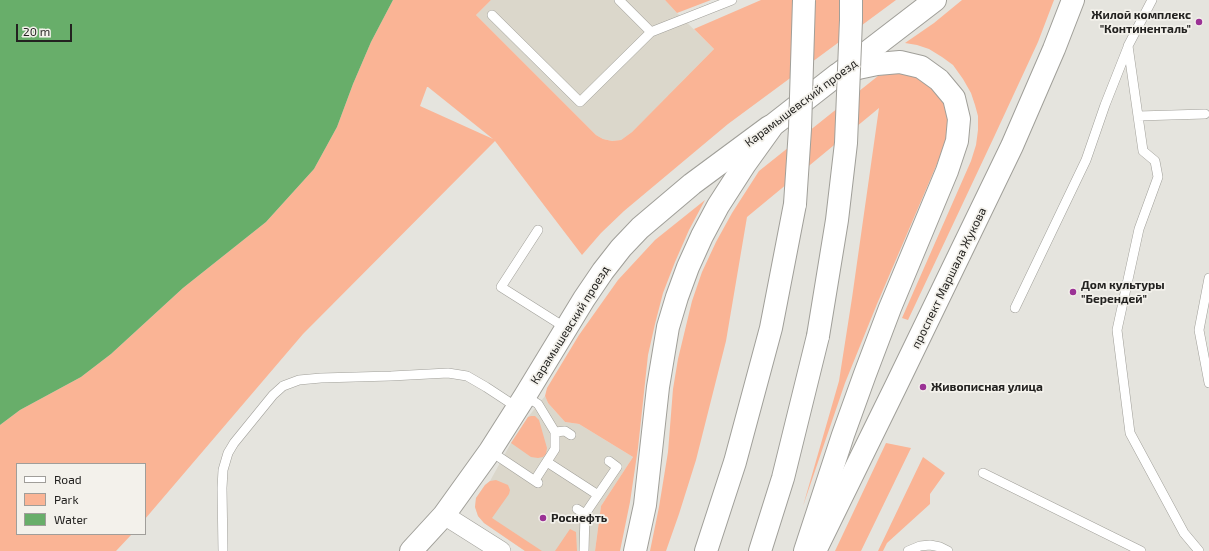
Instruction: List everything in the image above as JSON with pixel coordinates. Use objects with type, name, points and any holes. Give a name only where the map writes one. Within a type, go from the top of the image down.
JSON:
[{"type":"main road","points":[[706,551],[735,462],[771,328],[794,204],[800,128],[804,0]]},
{"type":"main road","points":[[760,551],[782,478],[818,336],[837,220],[846,143],[851,20],[850,0]]},
{"type":"main road","name":"Карамышевский проезд","points":[[411,551],[444,515],[490,451],[522,402],[602,271],[640,228],[692,184],[773,125],[935,0]]},
{"type":"main road","name":"проспект Маршала Жукова","points":[[815,551],[1012,146],[1054,49],[1073,0]]},
{"type":"main road","points":[[805,551],[843,435],[865,374],[890,308],[947,171],[957,141],[959,119],[954,98],[939,80],[921,67],[900,62],[877,64],[837,75]]},
{"type":"main road","points":[[635,551],[644,505],[663,357],[668,327],[677,297],[688,267],[718,206],[745,164],[773,125]]},
{"type":"street","points":[[444,515],[501,551]]},
{"type":"lane","points":[[619,0],[651,32]]},
{"type":"lane","points":[[492,15],[580,102],[651,32],[732,0]]},
{"type":"lane","points":[[1015,308],[1086,160],[1128,46],[1152,0]]},
{"type":"lane","points":[[1128,46],[1143,151],[1155,161],[1158,177],[1139,229],[1116,330],[1130,433],[1184,533],[1199,551]]},
{"type":"lane","points":[[1138,116],[1204,114]]},
{"type":"lane","points":[[538,230],[501,287],[566,328]]},
{"type":"lane","points":[[1209,278],[1199,330],[1209,383]]},
{"type":"lane","points":[[223,551],[222,488],[223,470],[228,453],[234,443],[272,395],[283,386],[299,380],[448,373],[466,376],[486,387],[522,402],[538,404],[555,432],[555,450],[536,482],[490,451]]},
{"type":"lane","points":[[555,432],[565,431],[571,435]]},
{"type":"lane","points":[[584,551],[585,514],[617,467],[609,461]]},
{"type":"lane","points":[[547,462],[598,495]]},
{"type":"lane","points":[[983,473],[1141,551]]},
{"type":"lane","points":[[577,509],[585,514]]},
{"type":"lane","points":[[908,551],[920,546],[930,545],[940,547],[948,551]]},
{"type":"shaded area","points":[[491,0],[665,0],[714,49],[632,132],[621,140],[612,141],[603,139],[596,135],[476,15]]},
{"type":"shaded area","points":[[545,396],[548,403],[565,422],[579,424],[633,457],[601,506],[595,551],[525,551],[484,523],[478,516],[475,507],[476,498],[485,485],[490,481],[511,443],[528,417]]},
{"type":"green space","points":[[393,0],[491,0],[476,15],[596,135],[603,139],[612,141],[621,140],[632,132],[714,49],[694,29],[761,0],[896,0],[728,124],[624,211],[601,233],[582,255],[495,141],[303,334],[146,518],[146,463],[16,463],[16,535],[131,535],[116,551],[0,551],[0,425],[20,410],[81,377],[111,354],[183,288],[266,222],[314,169],[337,127],[371,42]],"holes":[[[427,87],[428,87],[493,139],[420,106]]]},
{"type":"green space","points":[[665,0],[711,0],[677,13]]},
{"type":"green space","points":[[962,0],[1054,0],[1038,42],[908,320],[902,318],[971,161],[976,145],[978,116],[971,93],[953,65],[929,49],[905,43],[934,23]]},
{"type":"green space","points":[[900,72],[918,75],[932,84],[944,101],[949,119],[948,138],[845,383],[803,506],[839,381],[879,108],[747,217],[726,341],[696,460],[666,551],[650,551],[668,452],[673,389],[678,359],[692,301],[702,272],[716,242],[732,213],[759,171],[878,76]]},
{"type":"green space","points":[[705,200],[689,230],[675,262],[663,293],[655,324],[648,355],[638,448],[630,502],[620,551],[595,551],[601,506],[633,457],[579,424],[565,422],[548,403],[545,396],[547,388],[579,335],[618,280],[655,240]]},
{"type":"green space","points":[[535,416],[539,420],[547,448],[546,454],[543,457],[531,457],[511,443],[528,417]]},
{"type":"green space","points":[[886,443],[911,448],[861,551],[835,551]]},
{"type":"green space","points":[[923,457],[945,473],[930,494],[930,504],[887,543],[883,551],[878,551]]},
{"type":"green space","points":[[496,480],[508,485],[510,490],[509,494],[492,518],[542,551],[525,551],[484,523],[478,516],[475,507],[476,498],[485,485],[490,481]]},
{"type":"green space","points":[[570,529],[576,532],[577,551],[555,551]]},
{"type":"water","points":[[0,0],[393,0],[371,42],[337,127],[314,169],[266,222],[183,288],[111,354],[81,377],[20,410],[0,425]]},
{"type":"place","name":"Жилой комплекс \"Континенталь\"","points":[[1199,22]]},
{"type":"place","name":"Дом культуры \"Берендей\"","points":[[1073,292]]},
{"type":"place","name":"Живописная улица","points":[[923,387]]},
{"type":"place","name":"Роснефть","points":[[543,518]]}]
